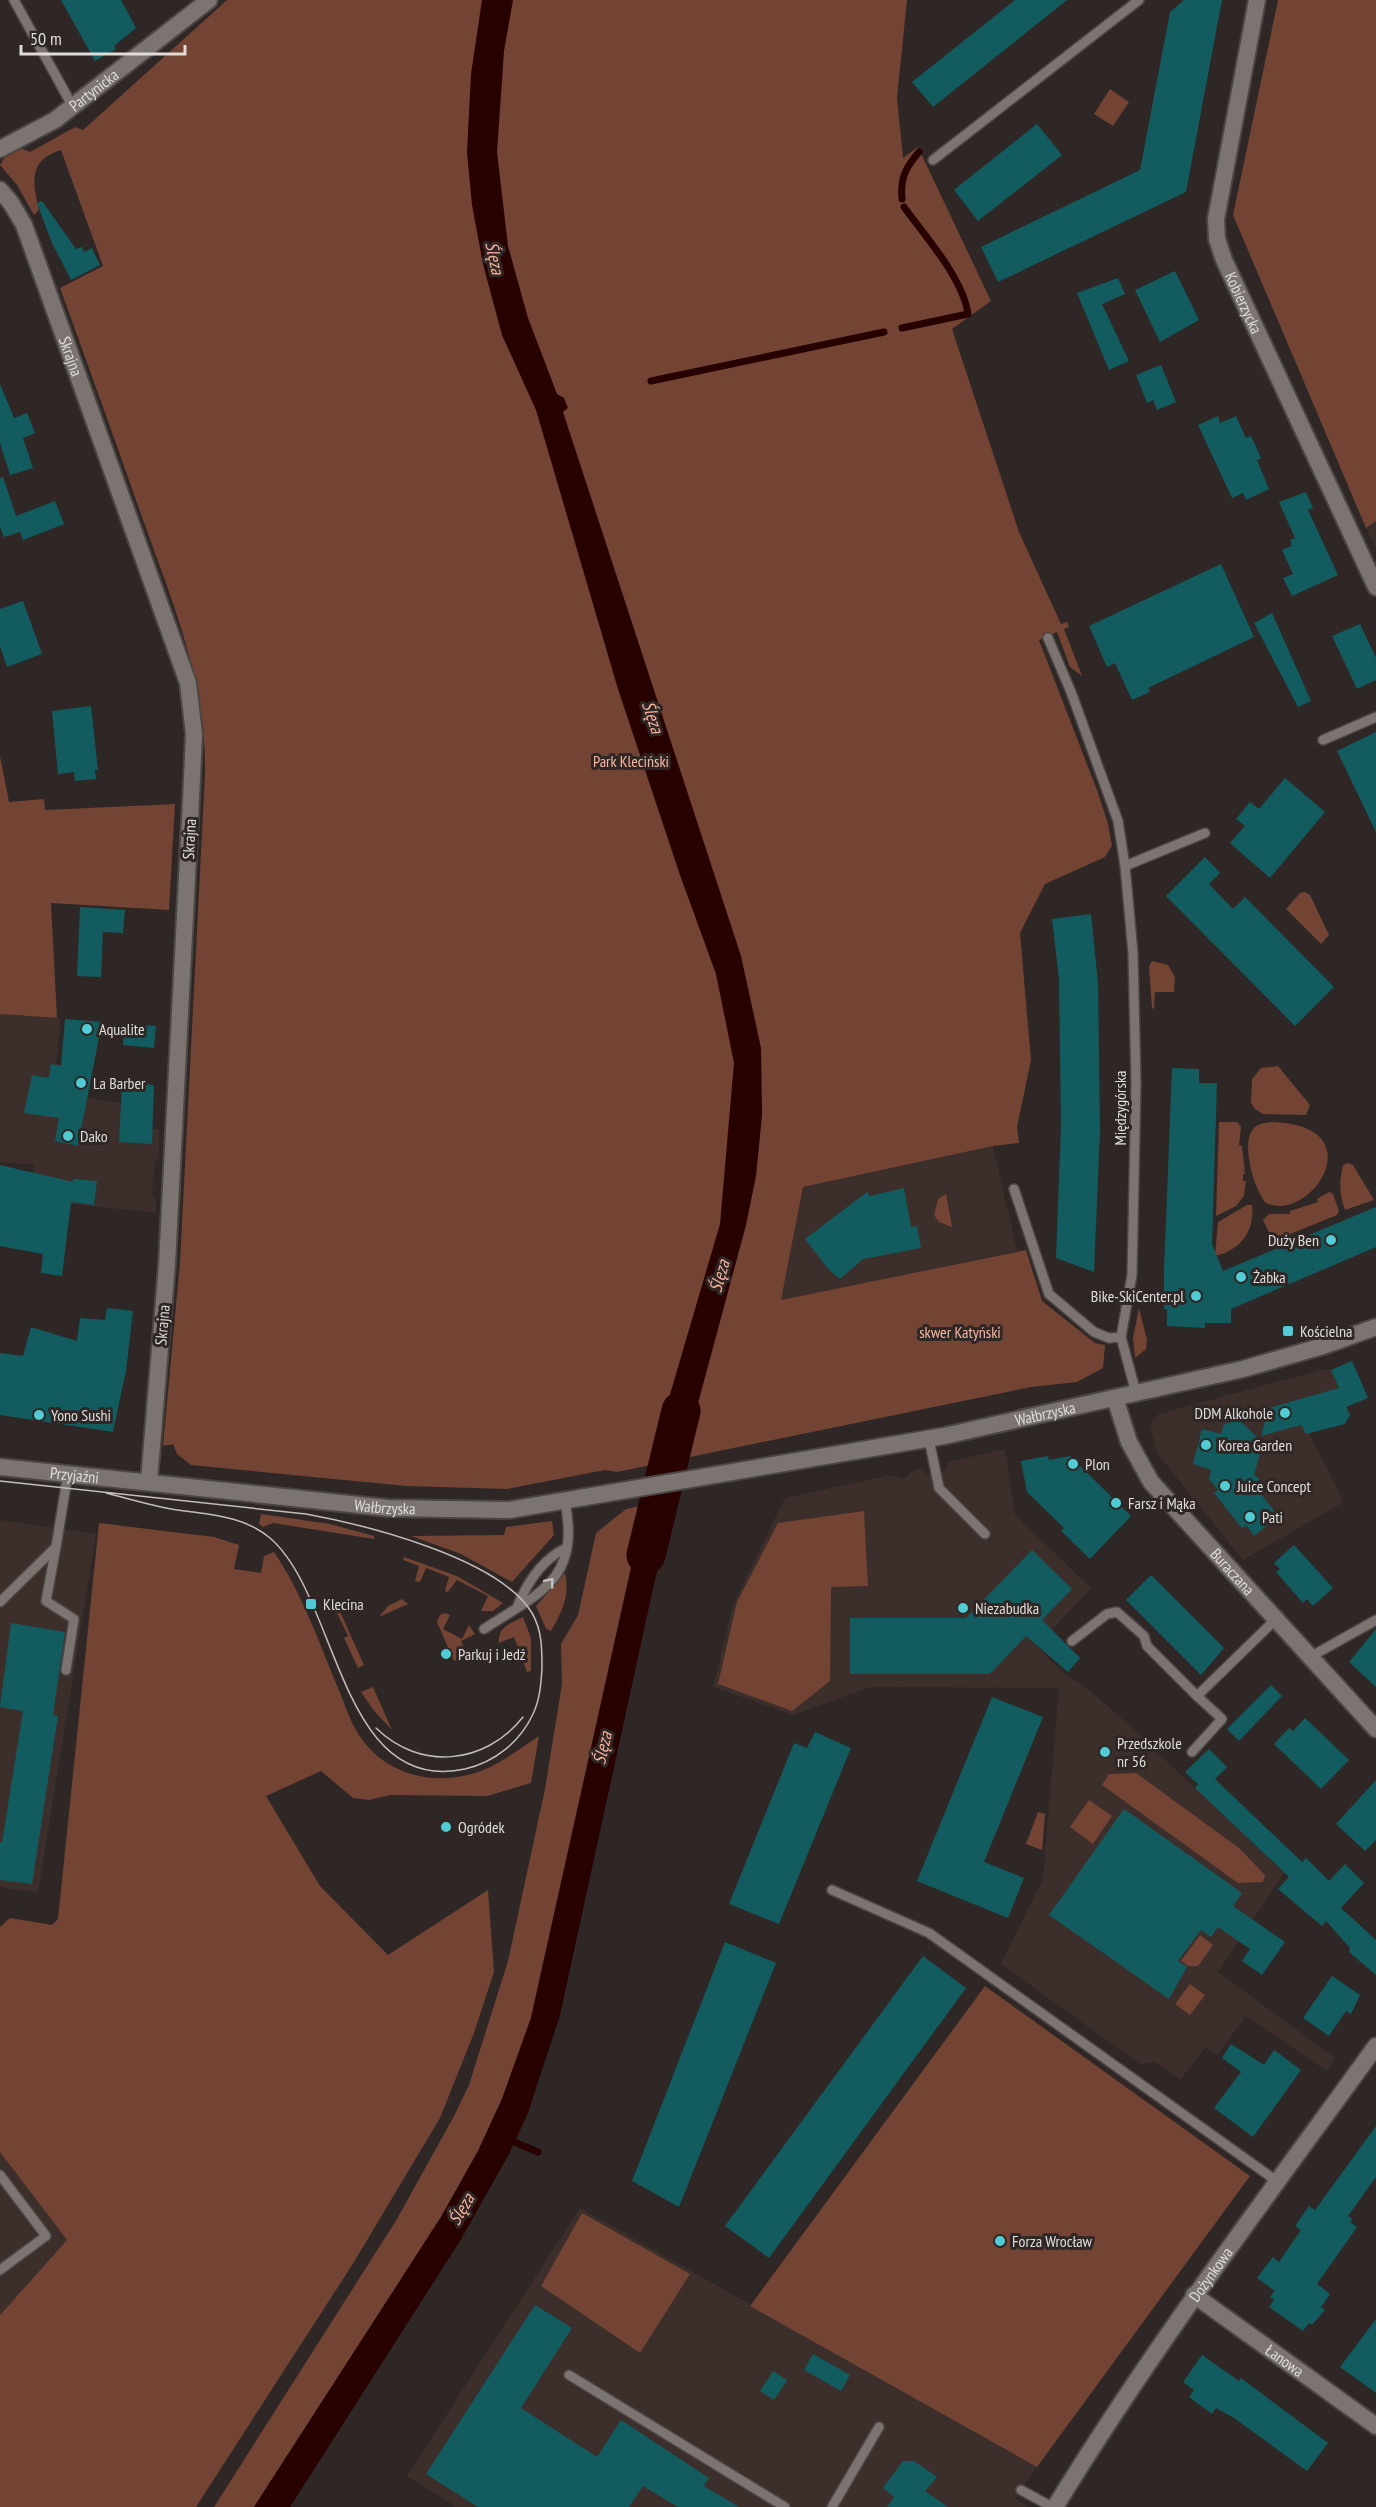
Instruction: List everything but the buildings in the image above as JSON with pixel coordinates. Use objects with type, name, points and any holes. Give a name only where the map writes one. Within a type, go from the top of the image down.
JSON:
[{"type":"street","name":"Partynicka","points":[[0,149],[55,120],[209,0]]},
{"type":"street","name":"Kobierzycka","points":[[1257,0],[1216,219],[1217,239],[1224,261],[1376,586]]},
{"type":"street","name":"Skrajna","points":[[0,190],[24,225],[172,635],[188,683],[194,734],[168,1252],[149,1482]]},
{"type":"street","name":"Wałbrzyska","points":[[149,1482],[421,1510],[509,1510],[929,1439],[1243,1369],[1323,1346],[1376,1327]]},
{"type":"street","name":"Buraczana","points":[[1115,1398],[1131,1446],[1151,1482],[1376,1729]]},
{"type":"street","name":"Przyjaźni","points":[[0,1467],[149,1482]]},
{"type":"street","name":"Dożynkowa","points":[[1053,2507],[1194,2295],[1376,2046]]},
{"type":"street","name":"Łanowa","points":[[1194,2295],[1376,2426]]},
{"type":"lane","points":[[14,0],[73,107]]},
{"type":"lane","points":[[933,160],[1139,0]]},
{"type":"lane","name":"Międzygórska","points":[[1048,638],[1071,692],[1118,821],[1125,866],[1133,953],[1136,1083],[1132,1275],[1121,1337],[1136,1393]]},
{"type":"lane","points":[[1323,740],[1376,717]]},
{"type":"lane","points":[[1125,866],[1205,833]]},
{"type":"lane","points":[[1014,1189],[1049,1294],[1094,1332],[1109,1338],[1121,1337]]},
{"type":"lane","points":[[929,1439],[939,1488],[985,1534]]},
{"type":"lane","points":[[66,1670],[74,1619],[46,1601],[68,1473]]},
{"type":"lane","points":[[484,1629],[518,1605],[537,1597],[565,1564],[566,1548],[570,1540],[566,1501]]},
{"type":"lane","points":[[0,1602],[56,1547]]},
{"type":"lane","points":[[518,1605],[525,1587],[539,1570],[553,1554],[566,1548]]},
{"type":"lane","points":[[1072,1641],[1107,1614],[1118,1612],[1144,1636],[1147,1646],[1222,1719],[1192,1752]]},
{"type":"lane","points":[[1197,1696],[1276,1618]]},
{"type":"lane","points":[[1310,1657],[1376,1620]]},
{"type":"lane","points":[[832,1890],[929,1932],[1278,2182]]},
{"type":"lane","points":[[0,2175],[46,2236],[0,2270]]},
{"type":"lane","points":[[569,2375],[785,2507]]},
{"type":"lane","points":[[832,2507],[879,2427]]},
{"type":"lane","points":[[1022,2490],[1053,2507]]},
{"type":"shaded area","points":[[1376,521],[1376,549],[1366,528]]},
{"type":"shaded area","name":"Dako","points":[[0,1014],[61,1019],[56,1064],[69,1067],[87,1098],[121,1103],[120,1127],[159,1129],[159,1158],[155,1160],[152,1196],[156,1201],[156,1213],[26,1199],[35,1165],[0,1162]]},
{"type":"shaded area","points":[[993,1146],[1017,1251],[780,1301],[803,1187]]},
{"type":"shaded area","points":[[1321,1370],[1331,1370],[1350,1415],[1309,1433],[1344,1502],[1243,1560],[1157,1453],[1151,1429],[1152,1421],[1159,1414]]},
{"type":"shaded area","name":"Przedszkole nr 56","points":[[1005,1449],[1015,1515],[1091,1588],[1037,1646],[1063,1673],[1083,1685],[1119,1716],[1284,1873],[1218,1972],[1335,2058],[1327,2071],[1246,2016],[1217,2055],[1206,2047],[1180,2080],[1155,2062],[1140,2064],[1001,1964],[1043,1879],[1059,1688],[871,1687],[793,1715],[713,1687],[734,1602],[785,1498],[891,1475],[904,1479],[912,1471],[920,1468],[928,1475],[945,1471],[948,1462]]},
{"type":"shaded area","points":[[0,1520],[96,1534],[38,1893],[0,1887]]},
{"type":"shaded area","points":[[0,2151],[67,2240],[0,2315]]},
{"type":"shaded area","points":[[580,2208],[1037,2467],[1015,2499],[1029,2507],[457,2507],[407,2476]]},
{"type":"green space","name":"Park Kleciński","points":[[227,0],[907,0],[897,98],[903,158],[918,147],[991,301],[952,329],[1019,532],[1061,624],[1067,622],[1069,627],[1064,629],[1082,676],[1070,667],[1057,632],[1039,640],[1097,790],[1108,824],[1112,846],[1105,857],[1045,884],[1020,933],[1031,1060],[1017,1127],[1019,1143],[993,1146],[803,1187],[781,1300],[1026,1250],[1042,1301],[1095,1343],[1105,1345],[1103,1368],[1077,1382],[1031,1387],[617,1472],[605,1470],[507,1489],[406,1486],[191,1465],[177,1454],[173,1444],[163,1446],[180,1262],[205,774],[200,708],[186,644],[176,613],[60,288],[103,266],[61,150],[43,160],[35,173],[34,181],[39,210],[34,215],[17,185],[0,165],[7,154],[20,148],[30,152],[75,127],[83,130]]},
{"type":"green space","points":[[1278,0],[1376,0],[1376,521],[1366,528],[1233,215]]},
{"type":"green space","points":[[1110,89],[1129,102],[1113,126],[1094,114]]},
{"type":"green space","points":[[0,756],[9,802],[44,799],[45,810],[175,804],[169,910],[51,903],[57,1018],[0,1014]]},
{"type":"green space","points":[[1305,892],[1310,895],[1329,935],[1321,944],[1286,909],[1300,893]]},
{"type":"green space","points":[[1152,961],[1168,965],[1175,977],[1174,992],[1155,992],[1154,1009],[1152,1008],[1149,966]]},
{"type":"green space","points":[[1278,1066],[1310,1105],[1306,1115],[1263,1114],[1251,1103],[1252,1079],[1261,1068]]},
{"type":"green space","points":[[1219,1122],[1237,1122],[1241,1127],[1239,1145],[1242,1146],[1245,1174],[1243,1174],[1243,1181],[1246,1181],[1244,1196],[1236,1206],[1216,1216]]},
{"type":"green space","points":[[1272,1122],[1303,1127],[1321,1139],[1328,1154],[1325,1172],[1315,1187],[1301,1200],[1283,1206],[1266,1203],[1261,1197],[1253,1177],[1248,1154],[1250,1135],[1254,1128],[1260,1124]]},
{"type":"green space","points":[[1348,1163],[1353,1165],[1374,1200],[1345,1210],[1340,1182],[1343,1165]]},
{"type":"green space","points":[[1329,1192],[1333,1194],[1339,1211],[1337,1215],[1273,1241],[1263,1220],[1269,1214],[1290,1214],[1290,1211],[1318,1202],[1317,1199]]},
{"type":"green space","points":[[946,1194],[952,1227],[939,1222],[934,1215],[938,1199]]},
{"type":"green space","points":[[1247,1205],[1252,1205],[1252,1214],[1251,1223],[1244,1238],[1232,1249],[1215,1256],[1218,1222]]},
{"type":"green space","points":[[1139,1308],[1147,1340],[1146,1349],[1135,1358],[1133,1338]]},
{"type":"green space","points":[[645,1505],[531,2018],[502,2099],[478,2151],[441,2217],[254,2507],[214,2507],[397,2219],[469,2085],[508,1961],[545,1789],[562,1684],[561,1644],[578,1615],[596,1533],[626,1509]]},
{"type":"green space","points":[[864,1511],[868,1586],[831,1587],[830,1681],[792,1711],[718,1684],[737,1602],[778,1523]]},
{"type":"green space","points":[[261,1514],[330,1524],[374,1536],[374,1539],[273,1523],[263,1527],[259,1524]]},
{"type":"green space","points":[[552,1521],[554,1535],[512,1582],[461,1554],[411,1536],[504,1535],[506,1527]]},
{"type":"green space","points":[[99,1523],[214,1537],[239,1545],[234,1569],[261,1573],[264,1556],[274,1552],[302,1601],[356,1730],[367,1746],[397,1769],[433,1778],[451,1778],[470,1774],[495,1765],[539,1736],[531,1783],[487,1796],[390,1795],[369,1800],[353,1798],[321,1771],[266,1796],[320,1886],[388,1955],[488,1890],[494,1972],[474,2033],[440,2118],[354,2262],[196,2507],[0,2507],[0,2315],[67,2240],[0,2152],[0,1927],[10,1918],[52,1925],[58,1919]]},
{"type":"green space","points":[[404,1557],[457,1576],[503,1603],[493,1611],[481,1611],[488,1596],[457,1580],[447,1593],[445,1590],[449,1577],[426,1568],[420,1582],[415,1581],[419,1566],[403,1560]]},
{"type":"green space","points":[[565,1573],[566,1596],[559,1617],[551,1631],[546,1629],[536,1606]]},
{"type":"green space","points":[[334,1598],[364,1665],[358,1668],[344,1638],[348,1636],[331,1600]]},
{"type":"green space","points":[[402,1599],[408,1604],[379,1617],[388,1606]]},
{"type":"green space","points":[[445,1613],[450,1615],[443,1629],[462,1639],[469,1625],[475,1634],[461,1641],[468,1655],[454,1661],[437,1622],[440,1615]]},
{"type":"green space","points":[[523,1617],[531,1638],[531,1671],[527,1672],[514,1637],[499,1643],[503,1629]]},
{"type":"green space","points":[[373,1687],[392,1730],[361,1692]]},
{"type":"green space","points":[[1136,1773],[1239,1848],[1265,1875],[1263,1882],[1238,1883],[1102,1785],[1109,1774]]},
{"type":"green space","points":[[1089,1800],[1112,1816],[1093,1844],[1070,1827]]},
{"type":"green space","points":[[1038,1812],[1045,1814],[1042,1850],[1026,1844]]},
{"type":"green space","points":[[1200,1935],[1213,1945],[1198,1966],[1188,1966],[1181,1961]]},
{"type":"green space","points":[[1190,1984],[1205,1995],[1190,2015],[1175,2004]]},
{"type":"green space","name":"Forza Wrocław","points":[[985,1986],[1250,2176],[1037,2467],[750,2306]]},
{"type":"green space","points":[[582,2213],[690,2274],[640,2353],[541,2286]]},
{"type":"water","points":[[482,0],[513,0],[504,51],[497,152],[508,246],[528,318],[557,394],[564,398],[568,408],[563,412],[741,956],[761,1048],[762,1115],[756,1176],[746,1225],[683,1459],[651,1465],[720,1224],[734,1063],[716,974],[680,875],[618,689],[536,410],[502,335],[483,264],[472,205],[467,152],[471,74]]},
{"type":"water","points":[[679,1499],[670,1517],[652,1593],[560,2015],[528,2113],[509,2154],[460,2241],[290,2507],[254,2507],[441,2217],[478,2151],[502,2099],[531,2018],[645,1505]]},
{"type":"waterway","points":[[902,199],[905,173],[919,152]]},
{"type":"waterway","points":[[902,328],[968,314],[965,300],[951,272],[904,207]]},
{"type":"waterway","points":[[651,381],[884,332]]},
{"type":"waterway","name":"Ślęza","points":[[646,1555],[681,1411]]},
{"type":"waterway","points":[[514,2142],[538,2152]]},
{"type":"tram line","points":[[0,1481],[306,1514],[362,1526],[462,1560],[515,1593],[532,1613],[538,1626],[542,1654],[541,1686],[528,1724],[514,1742],[496,1756],[465,1769],[423,1769],[391,1753],[366,1723],[346,1686],[312,1603],[293,1566],[270,1538],[233,1519],[166,1508],[106,1493]]},
{"type":"tram line","points":[[376,1728],[393,1742],[412,1751],[432,1756],[452,1757],[471,1753],[490,1745],[508,1733],[523,1717]]},
{"type":"place","name":"Aqualite","points":[[87,1029]]},
{"type":"place","name":"La Barber","points":[[81,1083]]},
{"type":"place","name":"Dako","points":[[68,1136]]},
{"type":"place","name":"Duży Ben","points":[[1331,1240]]},
{"type":"place","name":"Żabka","points":[[1241,1277]]},
{"type":"place","name":"Bike-SkiCenter.pl","points":[[1196,1296]]},
{"type":"place","name":"Kościelna","points":[[1288,1331]]},
{"type":"place","name":"DDM Alkohole","points":[[1285,1413]]},
{"type":"place","name":"Yono Sushi","points":[[39,1415]]},
{"type":"place","name":"Korea Garden","points":[[1206,1445]]},
{"type":"place","name":"Plon","points":[[1073,1464]]},
{"type":"place","name":"Juice Concept","points":[[1225,1486]]},
{"type":"place","name":"Farsz i Mąka","points":[[1116,1503]]},
{"type":"place","name":"Pati","points":[[1250,1517]]},
{"type":"place","name":"Klecina","points":[[311,1604]]},
{"type":"place","name":"Niezabudka","points":[[963,1608]]},
{"type":"place","name":"Parkuj i Jedź","points":[[446,1654]]},
{"type":"place","name":"Przedszkole nr 56","points":[[1105,1752]]},
{"type":"place","name":"Ogródek","points":[[446,1827]]},
{"type":"place","name":"Forza Wrocław","points":[[1000,2241]]},
{"type":"park label","name":"skwer Katyński","points":[[960,1332]]}]
